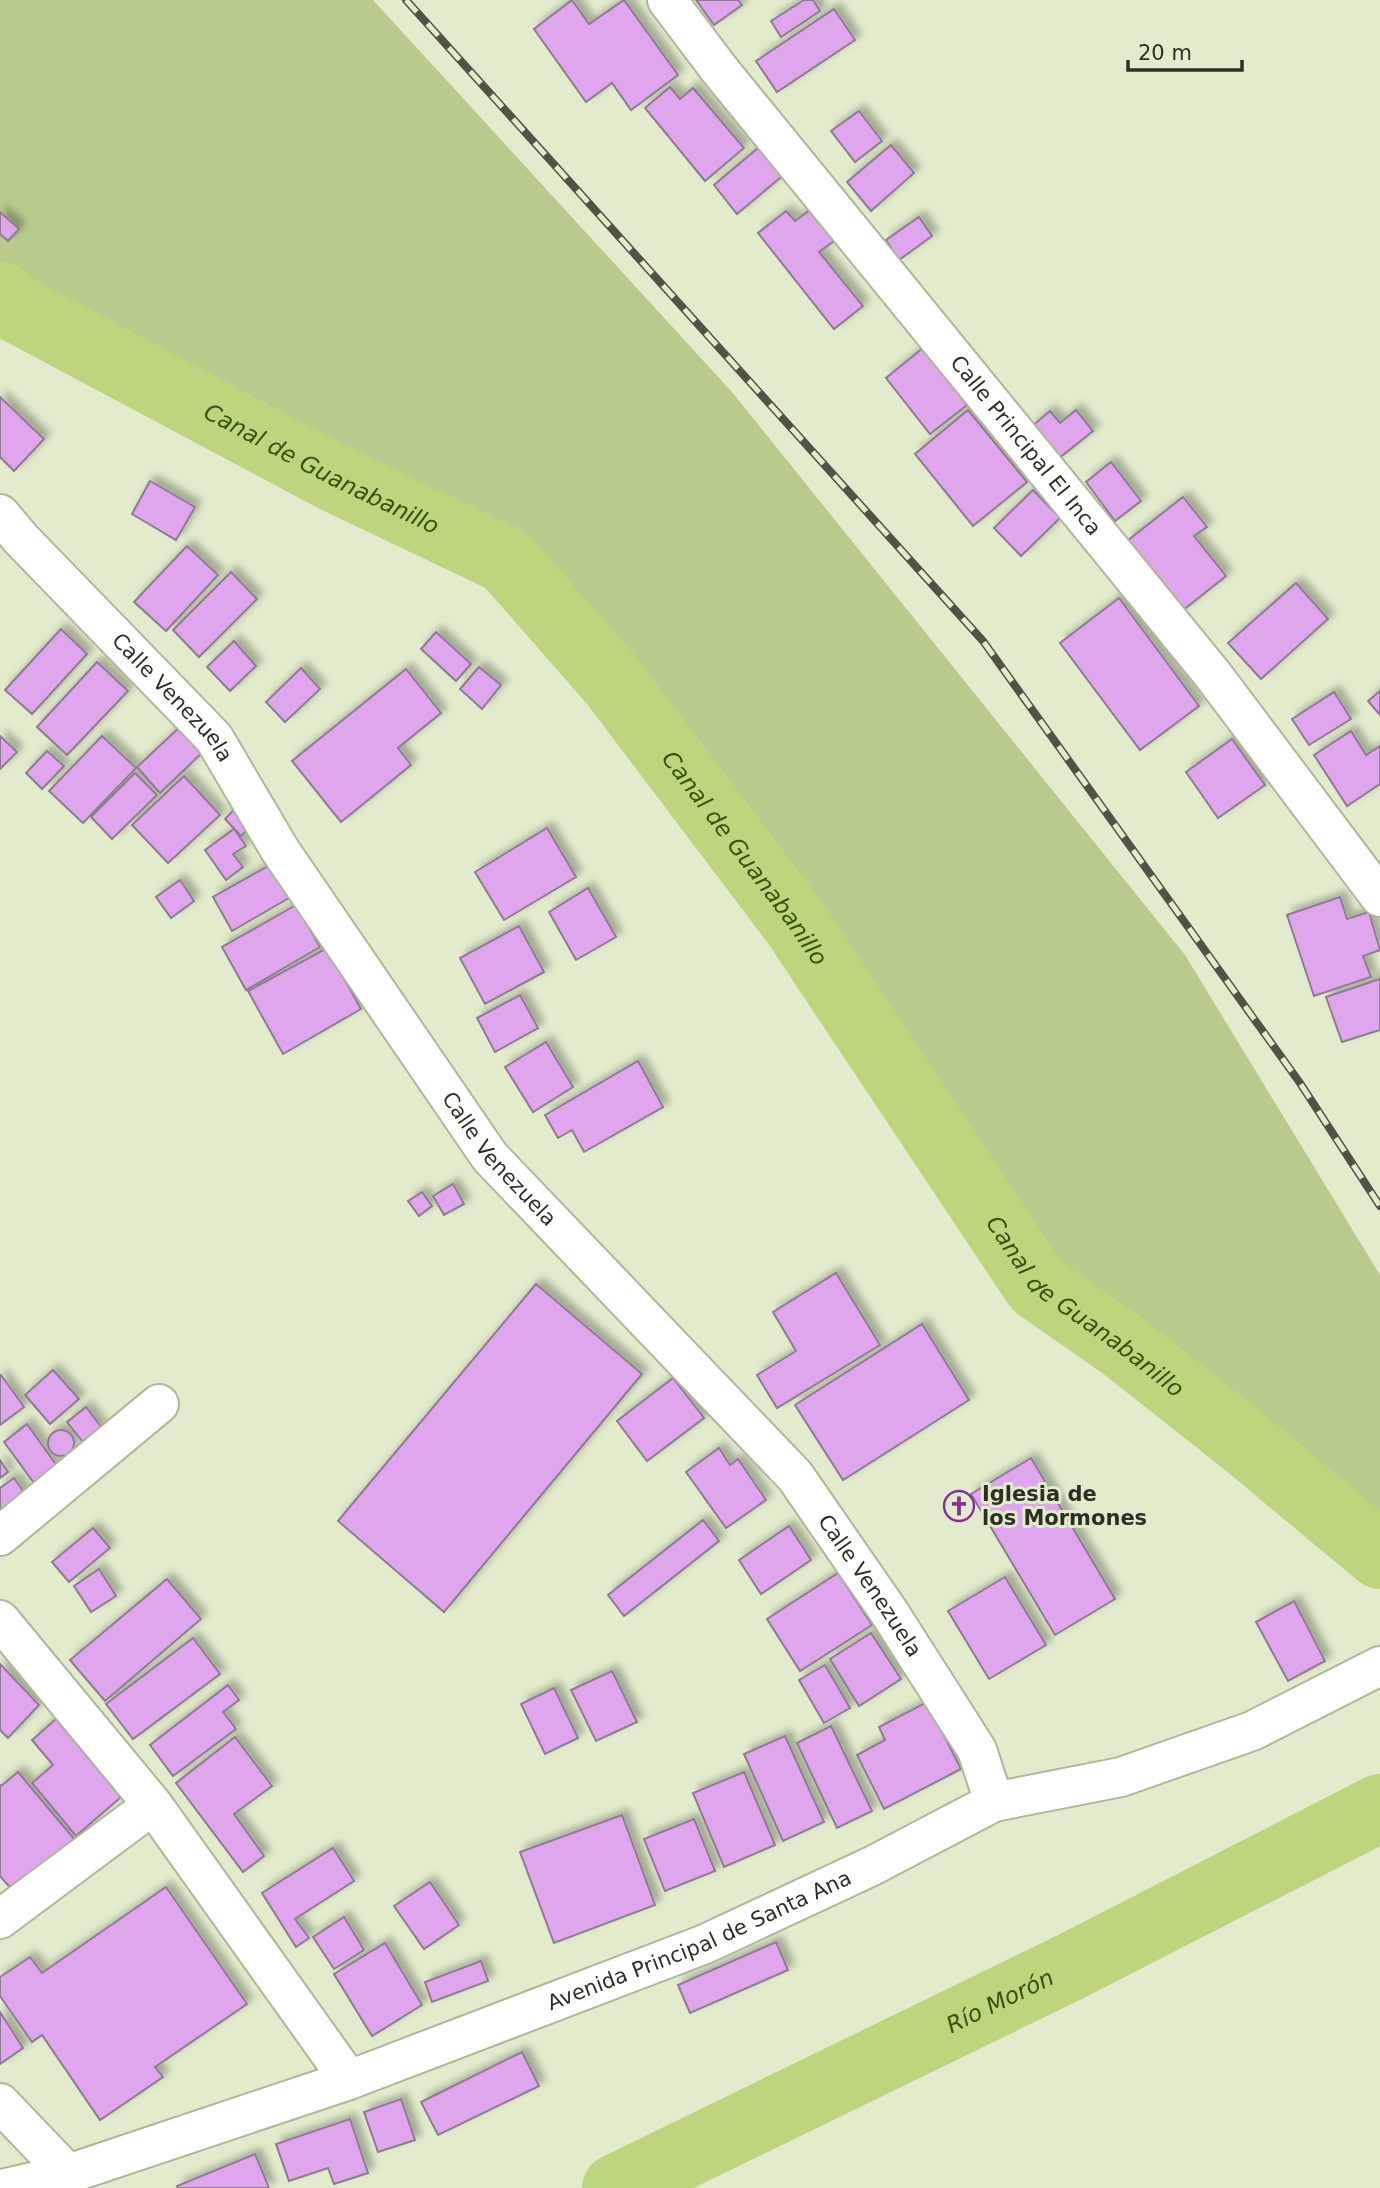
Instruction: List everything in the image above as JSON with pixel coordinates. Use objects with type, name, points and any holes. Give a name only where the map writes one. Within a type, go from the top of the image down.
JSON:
[{"type":"street","name":"Calle Principal El Inca","points":[[667,0],[719,69],[1213,675],[1378,891]]},
{"type":"street","name":"Calle Venezuela","points":[[0,513],[21,539],[214,738],[280,850],[490,1157],[795,1476],[889,1612],[976,1750],[994,1802]]},
{"type":"street","points":[[0,1536],[159,1404]]},
{"type":"street","points":[[0,1620],[153,1805],[349,2080]]},
{"type":"street","name":"Avenida Principal de Santa Ana","points":[[6,2188],[68,2174],[349,2080],[705,1944],[872,1866],[994,1802],[1121,1777],[1147,1768],[1252,1731],[1380,1666]]},
{"type":"street","points":[[0,1919],[153,1805]]},
{"type":"street","points":[[0,2103],[68,2174]]},
{"type":"green space","points":[[0,0],[373,0],[732,392],[1185,955],[1380,1275],[1380,1557],[1037,1286],[796,924],[506,560],[334,478],[17,309],[0,295]]},
{"type":"building","points":[[572,0],[589,24],[624,0],[678,75],[631,110],[612,83],[586,102],[534,29]]},
{"type":"building","points":[[696,0],[738,0],[742,5],[714,25]]},
{"type":"building","points":[[804,0],[813,0],[820,11],[781,37],[771,21]]},
{"type":"building","points":[[834,9],[855,40],[777,92],[756,61]]},
{"type":"building","points":[[670,87],[680,99],[693,88],[744,148],[705,181],[645,108]]},
{"type":"building","points":[[859,111],[882,141],[855,162],[831,131]]},
{"type":"building","points":[[764,143],[787,172],[737,214],[714,185]]},
{"type":"building","points":[[891,145],[914,173],[871,211],[847,182]]},
{"type":"building","points":[[810,210],[834,241],[819,252],[863,306],[834,329],[758,233],[786,211],[795,221]]},
{"type":"building","points":[[0,212],[19,229],[8,241],[0,234]]},
{"type":"building","points":[[919,217],[932,236],[899,260],[886,240]]},
{"type":"building","points":[[923,348],[967,405],[930,434],[886,378]]},
{"type":"building","points":[[0,397],[44,439],[14,471],[0,457]]},
{"type":"building","points":[[968,410],[1027,482],[973,526],[915,454]]},
{"type":"building","points":[[1076,410],[1093,431],[1058,459],[1031,427],[1050,411],[1060,423]]},
{"type":"building","points":[[1111,462],[1141,501],[1115,521],[1086,482]]},
{"type":"building","points":[[150,481],[195,507],[176,540],[132,514]]},
{"type":"building","points":[[1033,490],[1060,518],[1021,556],[994,528]]},
{"type":"building","points":[[1183,497],[1207,527],[1194,536],[1226,576],[1182,611],[1127,541]]},
{"type":"building","points":[[187,546],[218,575],[166,631],[134,602]]},
{"type":"building","points":[[231,572],[257,599],[199,657],[173,630]]},
{"type":"building","points":[[1296,583],[1328,619],[1261,679],[1228,643]]},
{"type":"building","points":[[1119,598],[1199,706],[1140,750],[1060,643]]},
{"type":"building","points":[[61,629],[87,654],[32,714],[5,690]]},
{"type":"building","points":[[436,632],[471,664],[456,681],[421,649]]},
{"type":"building","points":[[234,641],[256,666],[230,691],[207,667]]},
{"type":"building","points":[[97,662],[128,691],[67,755],[37,727]]},
{"type":"building","points":[[479,667],[501,685],[482,709],[460,689]]},
{"type":"building","points":[[301,668],[320,689],[285,722],[266,702]]},
{"type":"building","points":[[406,669],[441,713],[398,748],[411,765],[341,822],[292,761]]},
{"type":"building","points":[[1380,691],[1380,715],[1368,701]]},
{"type":"building","points":[[1334,692],[1351,719],[1309,745],[1292,719]]},
{"type":"building","points":[[182,725],[205,750],[160,793],[137,767]]},
{"type":"building","points":[[1351,731],[1366,755],[1380,746],[1380,784],[1347,806],[1314,755]]},
{"type":"building","points":[[0,736],[17,752],[0,769]]},
{"type":"building","points":[[102,736],[136,768],[83,823],[49,791]]},
{"type":"building","points":[[1232,739],[1265,785],[1218,818],[1186,772]]},
{"type":"building","points":[[47,751],[64,766],[42,789],[26,773]]},
{"type":"building","points":[[135,773],[157,795],[112,839],[91,817]]},
{"type":"building","points":[[184,776],[220,815],[168,863],[132,825]]},
{"type":"building","points":[[243,800],[260,817],[241,836],[225,819]]},
{"type":"building","points":[[547,828],[576,877],[504,920],[475,872]]},
{"type":"building","points":[[234,829],[246,846],[233,854],[243,867],[226,880],[205,850]]},
{"type":"building","points":[[277,861],[296,894],[232,931],[213,897]]},
{"type":"building","points":[[180,880],[194,901],[171,918],[156,897]]},
{"type":"building","points":[[588,888],[616,937],[576,960],[549,912]]},
{"type":"building","points":[[1340,897],[1347,919],[1369,912],[1380,950],[1363,956],[1371,977],[1314,996],[1287,915]]},
{"type":"building","points":[[296,905],[320,947],[246,990],[222,947]]},
{"type":"building","points":[[519,926],[544,972],[485,1004],[460,958]]},
{"type":"building","points":[[327,948],[361,1009],[283,1054],[248,991]]},
{"type":"building","points":[[1380,979],[1380,1030],[1342,1042],[1326,997]]},
{"type":"building","points":[[520,995],[538,1028],[495,1052],[477,1018]]},
{"type":"building","points":[[546,1042],[573,1087],[533,1112],[505,1067]]},
{"type":"building","points":[[638,1061],[663,1107],[584,1152],[572,1130],[558,1138],[545,1115]]},
{"type":"building","points":[[453,1184],[464,1204],[444,1215],[433,1196]]},
{"type":"building","points":[[422,1192],[432,1206],[419,1216],[408,1201]]},
{"type":"building","points":[[836,1273],[880,1345],[777,1408],[757,1375],[796,1351],[773,1312]]},
{"type":"building","points":[[536,1284],[642,1374],[444,1612],[338,1521]]},
{"type":"building","points":[[922,1324],[969,1400],[843,1480],[795,1405]]},
{"type":"building","points":[[53,1370],[79,1399],[50,1424],[25,1395]]},
{"type":"building","points":[[0,1376],[24,1407],[0,1425]]},
{"type":"building","points":[[673,1378],[704,1418],[647,1461],[617,1421]]},
{"type":"building","points":[[86,1407],[102,1428],[83,1442],[67,1422]]},
{"type":"building","points":[[27,1424],[57,1466],[34,1483],[4,1442]]},
{"type":"building","points":[[61,1430],[70,1434],[74,1443],[70,1452],[61,1456],[52,1452],[48,1443],[52,1434]]},
{"type":"building","points":[[719,1448],[730,1465],[738,1459],[766,1500],[726,1528],[686,1472]]},
{"type":"building","points":[[1031,1458],[1115,1599],[1055,1635],[971,1494]]},
{"type":"building","points":[[0,1460],[8,1472],[0,1478]]},
{"type":"building","points":[[14,1478],[25,1494],[0,1511],[0,1488]]},
{"type":"building","points":[[703,1520],[719,1541],[624,1616],[608,1595]]},
{"type":"building","points":[[789,1526],[811,1560],[761,1594],[739,1560]]},
{"type":"building","points":[[93,1528],[110,1548],[69,1582],[52,1562]]},
{"type":"building","points":[[99,1569],[116,1596],[91,1612],[74,1586]]},
{"type":"building","points":[[838,1573],[872,1625],[800,1671],[767,1619]]},
{"type":"building","points":[[1005,1577],[1046,1645],[989,1679],[948,1611]]},
{"type":"building","points":[[167,1579],[201,1619],[105,1701],[70,1660]]},
{"type":"building","points":[[1294,1601],[1325,1661],[1288,1681],[1256,1622]]},
{"type":"building","points":[[871,1633],[901,1679],[859,1706],[830,1659]]},
{"type":"building","points":[[193,1638],[220,1674],[133,1739],[106,1704]]},
{"type":"building","points":[[0,1664],[39,1705],[8,1738],[0,1730]]},
{"type":"building","points":[[825,1665],[850,1708],[824,1723],[799,1680]]},
{"type":"building","points":[[612,1671],[637,1722],[596,1741],[571,1690]]},
{"type":"building","points":[[228,1685],[239,1700],[223,1712],[236,1729],[173,1776],[150,1745]]},
{"type":"building","points":[[554,1688],[578,1738],[545,1754],[521,1704]]},
{"type":"building","points":[[927,1702],[961,1769],[884,1809],[857,1755],[885,1740],[879,1727]]},
{"type":"building","points":[[56,1719],[121,1797],[76,1836],[32,1783],[53,1765],[32,1740]]},
{"type":"building","points":[[831,1726],[872,1811],[837,1828],[797,1743]]},
{"type":"building","points":[[785,1736],[824,1822],[783,1841],[744,1754]]},
{"type":"building","points":[[235,1737],[272,1786],[234,1814],[264,1856],[243,1872],[176,1783]]},
{"type":"building","points":[[18,1772],[75,1840],[14,1892],[0,1876],[0,1785]]},
{"type":"building","points":[[744,1772],[775,1845],[724,1867],[693,1793]]},
{"type":"building","points":[[622,1815],[655,1905],[554,1943],[520,1852]]},
{"type":"building","points":[[694,1819],[715,1871],[665,1891],[644,1839]]},
{"type":"building","points":[[333,1848],[354,1881],[295,1919],[309,1938],[296,1947],[262,1893]]},
{"type":"building","points":[[430,1882],[459,1925],[424,1949],[394,1906]]},
{"type":"building","points":[[166,1887],[247,2004],[155,2067],[163,2077],[100,2120],[42,2035],[32,2042],[0,1996],[0,1977],[30,1957],[42,1973]]},
{"type":"building","points":[[344,1917],[364,1950],[334,1969],[313,1937]]},
{"type":"building","points":[[776,1942],[788,1970],[690,2013],[678,1985]]},
{"type":"building","points":[[385,1943],[422,2005],[372,2036],[334,1974]]},
{"type":"building","points":[[481,1961],[488,1981],[432,2002],[425,1982]]},
{"type":"building","points":[[0,2012],[23,2048],[0,2064]]},
{"type":"building","points":[[522,2052],[539,2086],[438,2135],[421,2102]]},
{"type":"building","points":[[401,2099],[415,2140],[378,2152],[364,2112]]},
{"type":"building","points":[[350,2119],[368,2173],[334,2184],[328,2168],[289,2181],[276,2144]]},
{"type":"building","points":[[255,2154],[269,2188],[177,2186]]},
{"type":"waterway","name":"Canal de Guanabanillo","points":[[0,295],[17,309],[334,478],[506,560],[613,682],[796,924],[1037,1286],[1123,1346],[1242,1440],[1380,1555]]},
{"type":"waterway","name":"Río Morón","points":[[616,2188],[1070,1967],[1380,1808]]},
{"type":"railway","points":[[406,0],[983,641],[1300,1083],[1380,1206]]},
{"type":"place","name":"Iglesia de los Mormones","points":[[959,1506]]}]
